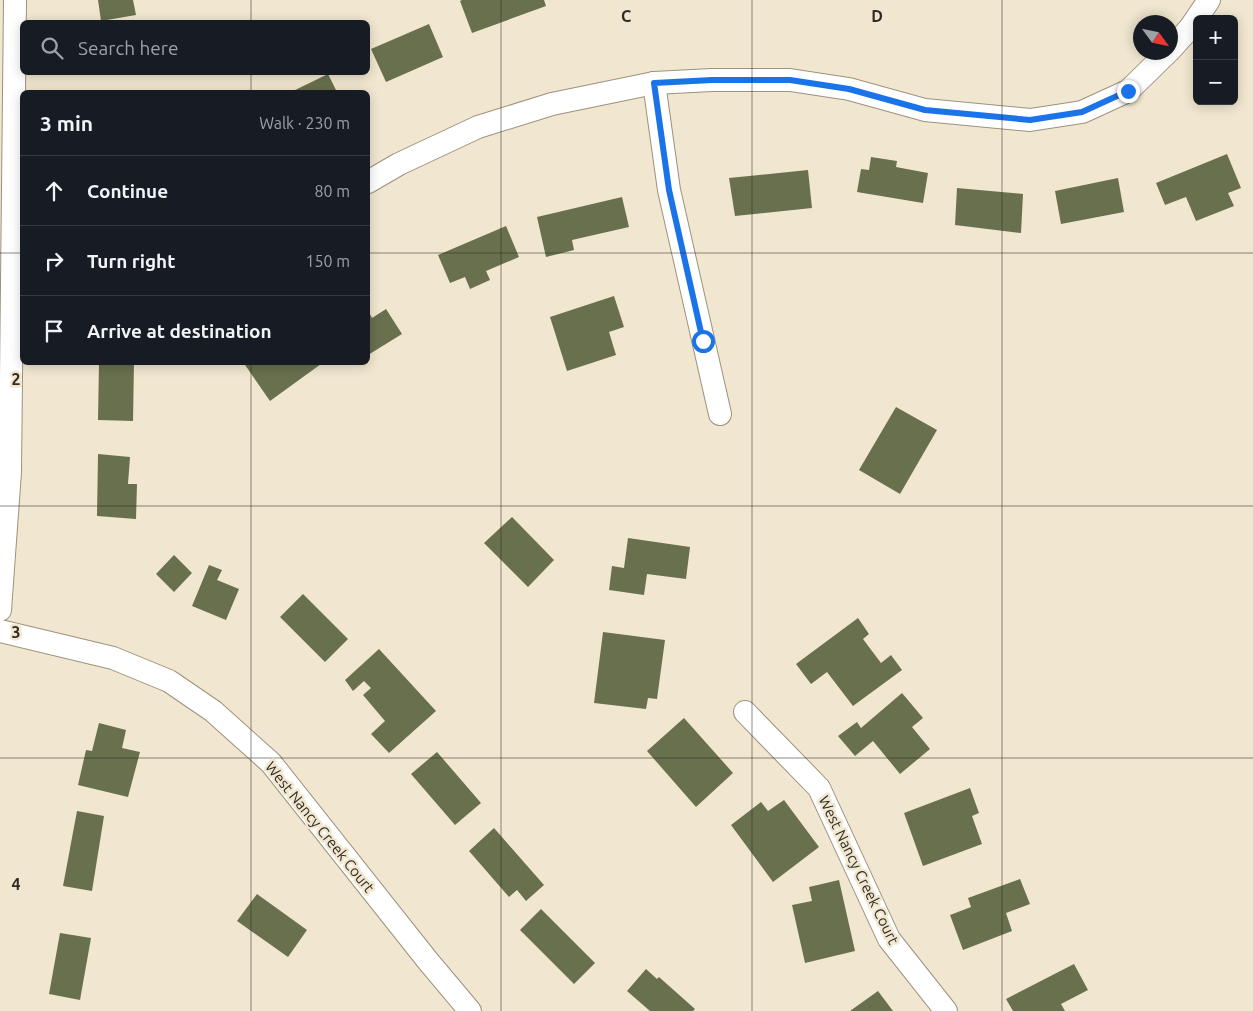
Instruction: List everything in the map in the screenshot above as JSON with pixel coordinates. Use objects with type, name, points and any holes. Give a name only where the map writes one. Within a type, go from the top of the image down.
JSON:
[{"type":"street","points":[[0,610],[10,472],[17,301],[15,0]]},
{"type":"street","points":[[1178,41],[1190,28],[1209,0]]},
{"type":"street","points":[[370,181],[399,164],[478,127],[552,104],[654,83],[712,80],[790,80],[849,89],[925,110],[1030,120],[1082,112],[1128,91],[1160,60]]},
{"type":"street","points":[[654,83],[669,190],[720,414]]},
{"type":"street","name":"West Nancy Creek Court","points":[[0,632],[113,658],[169,681],[213,711],[271,763],[470,1011]]},
{"type":"street","name":"West Nancy Creek Court","points":[[745,712],[820,788],[889,939],[946,1011]]},
{"type":"building","points":[[98,0],[133,0],[136,15],[101,20]]},
{"type":"building","points":[[544,0],[546,6],[472,33],[460,1]]},
{"type":"building","points":[[429,24],[443,57],[386,82],[371,49]]},
{"type":"building","points":[[328,75],[336,90],[295,90]]},
{"type":"building","points":[[1227,154],[1241,188],[1228,193],[1234,206],[1196,221],[1186,197],[1165,205],[1156,183]]},
{"type":"building","points":[[871,157],[897,161],[896,167],[928,173],[923,203],[857,192],[861,169],[869,170]]},
{"type":"building","points":[[808,170],[812,208],[735,216],[729,178]]},
{"type":"building","points":[[1118,178],[1124,212],[1061,224],[1055,191]]},
{"type":"building","points":[[957,188],[1023,194],[1021,233],[955,225]]},
{"type":"building","points":[[622,197],[629,227],[572,240],[574,250],[546,257],[537,217]]},
{"type":"building","points":[[506,226],[519,257],[486,271],[490,280],[470,289],[465,277],[450,283],[438,255]]},
{"type":"building","points":[[614,296],[624,327],[609,332],[616,355],[567,371],[550,317]]},
{"type":"building","points":[[386,309],[402,334],[370,354],[370,314],[372,318]]},
{"type":"building","points":[[99,365],[134,365],[133,421],[98,420]]},
{"type":"building","points":[[245,365],[320,365],[270,401]]},
{"type":"building","points":[[896,407],[937,430],[900,494],[859,470]]},
{"type":"building","points":[[98,454],[130,457],[128,484],[137,484],[136,519],[97,516]]},
{"type":"building","points":[[512,517],[554,560],[528,587],[484,543]]},
{"type":"building","points":[[628,538],[690,547],[686,579],[647,574],[644,595],[609,590],[612,566],[624,568]]},
{"type":"building","points":[[174,555],[192,573],[174,592],[156,574]]},
{"type":"building","points":[[209,565],[222,570],[217,580],[239,589],[226,620],[192,606]]},
{"type":"building","points":[[303,594],[348,639],[325,662],[280,617]]},
{"type":"building","points":[[858,618],[869,634],[863,639],[881,663],[891,655],[902,670],[853,706],[827,672],[811,684],[796,664]]},
{"type":"building","points":[[603,632],[665,640],[657,699],[648,698],[646,709],[594,703]]},
{"type":"building","points":[[379,649],[436,711],[389,753],[371,734],[385,721],[363,695],[371,688],[364,681],[353,691],[345,680]]},
{"type":"building","points":[[902,693],[923,718],[912,727],[930,749],[900,774],[873,741],[855,756],[838,736],[857,722],[861,728]]},
{"type":"building","points":[[684,718],[733,773],[696,807],[647,751]]},
{"type":"building","points":[[99,723],[126,730],[122,748],[140,752],[128,797],[78,785],[86,750],[92,751]]},
{"type":"building","points":[[437,752],[481,803],[455,825],[411,774]]},
{"type":"building","points":[[970,788],[979,813],[972,816],[982,844],[923,866],[904,813]]},
{"type":"building","points":[[784,800],[819,847],[773,882],[731,825],[761,802],[768,811]]},
{"type":"building","points":[[77,811],[104,816],[92,891],[63,886]]},
{"type":"building","points":[[494,828],[544,885],[526,901],[517,890],[509,897],[469,851]]},
{"type":"building","points":[[1020,879],[1030,904],[1006,913],[1012,931],[963,950],[950,915],[971,907],[968,898]]},
{"type":"building","points":[[839,880],[855,951],[805,963],[792,905],[812,901],[809,887]]},
{"type":"building","points":[[257,894],[307,930],[288,957],[237,921]]},
{"type":"building","points":[[541,909],[595,963],[574,984],[520,930]]},
{"type":"building","points":[[60,933],[91,938],[80,1000],[49,994]]},
{"type":"building","points":[[1074,964],[1088,990],[1061,1004],[1065,1011],[1013,1011],[1006,999]]},
{"type":"building","points":[[646,969],[657,979],[659,977],[695,1009],[693,1011],[650,1011],[627,991]]},
{"type":"building","points":[[878,991],[893,1011],[850,1011]]},
{"type":"route","points":[[703,341],[669,190],[654,83],[712,80],[790,80],[849,89],[925,110],[1030,120],[1082,112],[1128,91]]}]
